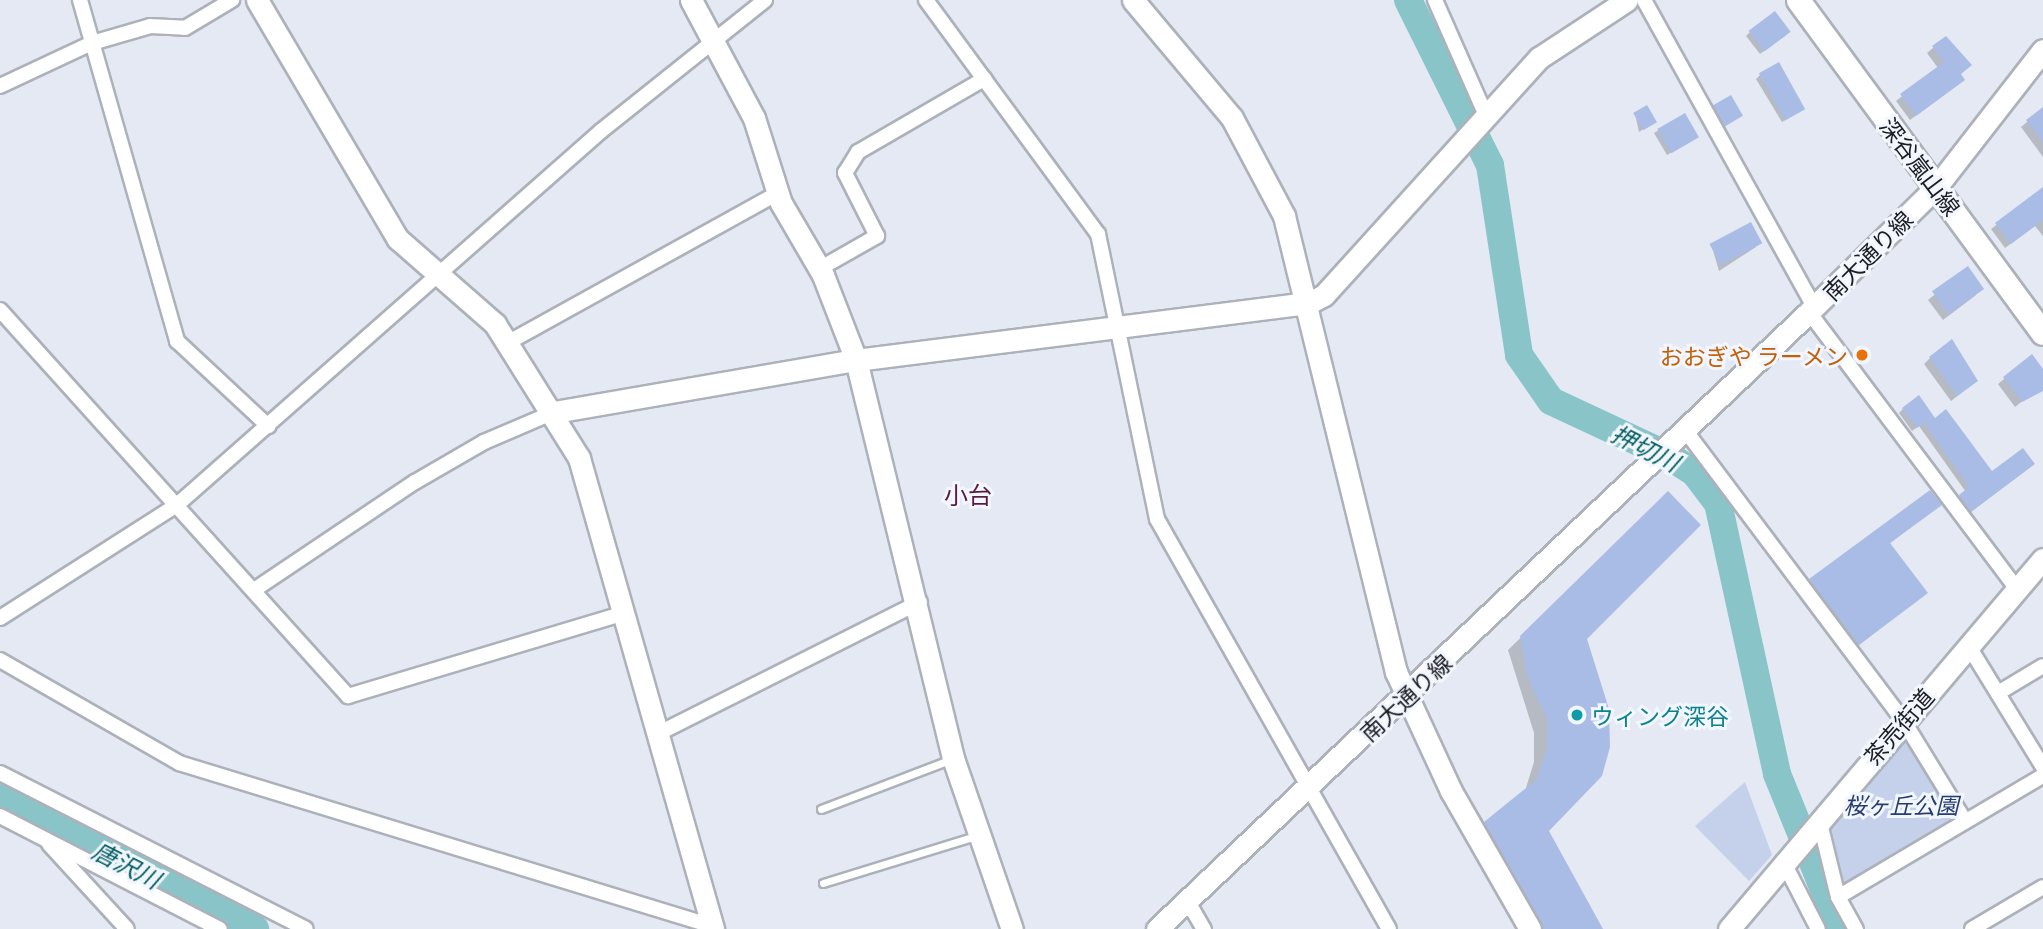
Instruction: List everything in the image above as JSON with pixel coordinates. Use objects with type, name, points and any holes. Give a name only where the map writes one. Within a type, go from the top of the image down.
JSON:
[{"type":"main road","name":"深谷嵐山線","points":[[1798,0],[2043,333]]},
{"type":"street","points":[[80,0],[177,341],[268,426]]},
{"type":"street","points":[[0,86],[92,44],[150,26],[185,28],[232,0]]},
{"type":"street","points":[[257,0],[360,184],[398,239],[481,307],[509,342],[554,412],[579,458],[712,928]]},
{"type":"street","points":[[691,0],[754,118],[778,193],[819,269],[856,360],[920,602],[953,758],[977,836],[1012,929]]},
{"type":"street","points":[[0,618],[178,504],[442,276],[601,131],[765,0]]},
{"type":"street","points":[[926,0],[1098,234],[1120,325],[1157,519],[1389,929]]},
{"type":"street","points":[[1133,0],[1232,118],[1259,162],[1284,216],[1309,303],[1396,672],[1451,791],[1530,929]]},
{"type":"street","points":[[1435,0],[1484,122]]},
{"type":"street","points":[[254,590],[415,482],[484,442],[554,412],[856,360],[1309,303],[1324,295],[1484,122],[1539,58],[1627,0]]},
{"type":"street","points":[[1644,0],[1812,310],[2017,589]]},
{"type":"street","name":"南大通り線","points":[[1157,929],[1408,695],[1812,310],[1937,186],[2043,50]]},
{"type":"street","points":[[819,269],[877,236],[845,173],[858,152],[984,79]]},
{"type":"street","points":[[509,342],[778,193]]},
{"type":"street","points":[[0,310],[178,504],[348,696],[624,613]]},
{"type":"street","points":[[1678,436],[1903,720],[1965,821]]},
{"type":"street","name":"茶売街道","points":[[1729,929],[1903,720],[2043,559]]},
{"type":"street","points":[[659,733],[920,602]]},
{"type":"street","points":[[1968,645],[2043,767]]},
{"type":"street","points":[[0,660],[179,763],[712,928]]},
{"type":"street","points":[[1998,693],[2043,666]]},
{"type":"street","points":[[0,773],[306,929]]},
{"type":"street","points":[[1838,897],[2043,776]]},
{"type":"street","points":[[0,816],[220,929]]},
{"type":"street","points":[[1816,823],[1838,897],[1856,929]]},
{"type":"street","points":[[41,835],[127,929]]},
{"type":"street","points":[[1787,857],[1818,929]]},
{"type":"street","points":[[1972,929],[1995,923],[2043,887]]},
{"type":"street","points":[[1187,900],[1204,929]]},
{"type":"lane","points":[[821,809],[953,758]]},
{"type":"lane","points":[[823,883],[977,836]]},
{"type":"green space","name":"桜ヶ丘公園","points":[[1906,733],[1957,819],[1843,888],[1828,824]]},
{"type":"green space","points":[[1745,782],[1772,855],[1749,881],[1695,826]]},
{"type":"building","points":[[1775,11],[1791,32],[1764,52],[1749,31]]},
{"type":"building","points":[[1946,36],[1972,65],[1961,74],[1965,80],[1916,116],[1900,94],[1944,62],[1932,46]]},
{"type":"building","points":[[1779,62],[1805,109],[1785,120],[1759,73]]},
{"type":"building","points":[[1731,95],[1743,116],[1725,126],[1713,106]]},
{"type":"building","points":[[1647,105],[1657,122],[1643,130],[1633,113]]},
{"type":"building","points":[[2043,107],[2043,143],[2026,120]]},
{"type":"building","points":[[1685,113],[1699,137],[1671,153],[1657,129]]},
{"type":"building","points":[[2043,187],[2043,220],[2011,244],[1995,223]]},
{"type":"building","points":[[1751,222],[1762,243],[1721,265],[1710,244]]},
{"type":"building","points":[[1968,266],[1984,289],[1948,314],[1932,291]]},
{"type":"building","points":[[1952,339],[1978,381],[1957,396],[1929,357]]},
{"type":"building","points":[[2032,354],[2043,369],[2043,391],[2022,402],[2003,377]]},
{"type":"building","points":[[1919,395],[1935,418],[1946,409],[1992,471],[2023,448],[2035,464],[1971,512],[1959,495],[1969,487],[1924,423],[1917,428],[1902,408]]},
{"type":"building","points":[[1930,490],[1942,505],[1890,543],[1928,593],[1859,645],[1809,579]]},
{"type":"building","name":"ウィング深谷","points":[[1668,491],[1701,525],[1587,639],[1609,709],[1610,747],[1602,776],[1549,831],[1603,929],[1543,929],[1484,822],[1536,780],[1547,748],[1547,720],[1527,676],[1520,636]]},
{"type":"waterway","name":"押切川","points":[[1408,0],[1490,165],[1519,355],[1551,401],[1669,456],[1695,473],[1718,503],[1777,774],[1840,929]]},
{"type":"waterway","name":"唐沢川","points":[[0,798],[255,929]]},
{"type":"place","name":"おおぎや ラーメン","points":[[1862,355]]},
{"type":"place","name":"ウィング深谷","points":[[1577,715]]},
{"type":"district","name":"小台","points":[[968,494]]}]
